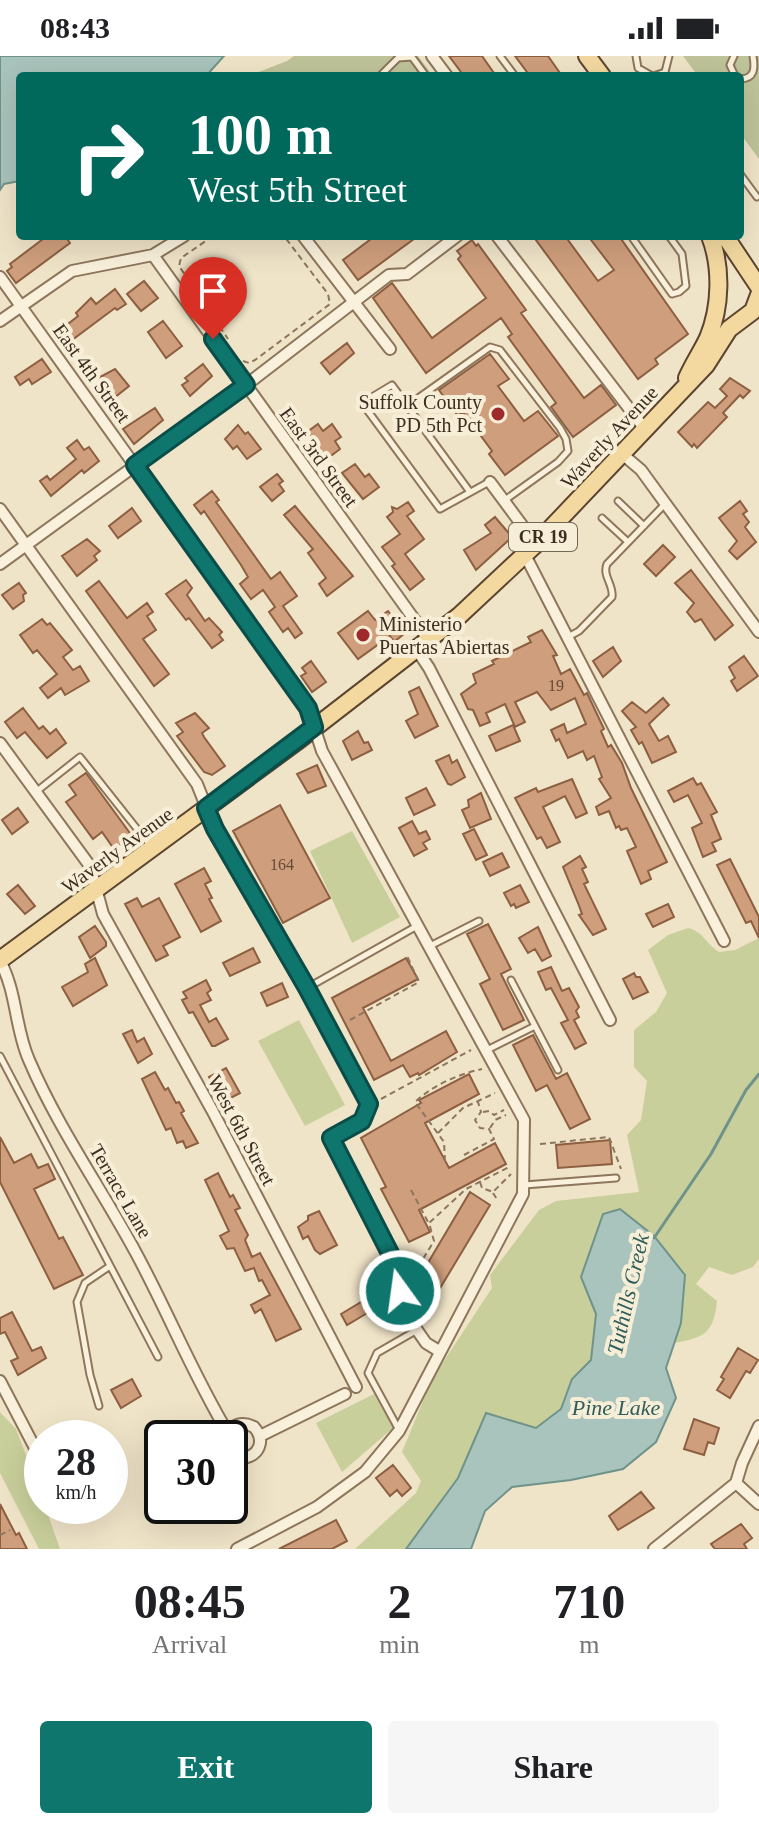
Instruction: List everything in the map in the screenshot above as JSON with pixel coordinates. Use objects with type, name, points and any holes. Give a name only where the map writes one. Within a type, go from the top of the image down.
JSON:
[{"type":"main road","name":"Waverly Avenue","points":[[683,387],[709,336],[717,304],[716,255],[711,240]]},
{"type":"main road","points":[[728,240],[754,276]]},
{"type":"main road","points":[[718,286],[731,273],[754,276]]},
{"type":"main road","points":[[717,304],[726,314],[754,307]]},
{"type":"main road","name":"Waverly Avenue","points":[[0,960],[423,645],[530,550],[706,365],[729,329],[754,307]]},
{"type":"street","points":[[0,321],[72,271],[153,255],[177,240]]},
{"type":"street","points":[[306,240],[390,349]]},
{"type":"street","points":[[0,564],[246,385],[354,300],[389,275],[407,274],[452,240]]},
{"type":"street","points":[[500,240],[644,428]]},
{"type":"street","name":"East 3rd Street","points":[[153,255],[246,385],[423,645],[429,668],[610,1020]]},
{"type":"street","name":"East 4th Street","points":[[0,277],[305,703],[322,751],[524,1120],[523,1185]]},
{"type":"street","points":[[621,453],[641,470],[759,632]]},
{"type":"street","points":[[490,482],[504,501],[530,550],[567,637],[724,941]]},
{"type":"street","points":[[0,509],[197,784],[215,829],[307,988],[369,1104],[362,1121],[331,1138],[395,1263],[400,1291],[417,1330],[426,1343],[439,1351]]},
{"type":"street","name":"West 6th Street","points":[[0,743],[90,866],[103,914],[212,1110],[356,1387]]},
{"type":"street","name":"Terrace Lane","points":[[0,960],[10,982],[27,1057],[68,1138],[138,1255],[219,1420]]},
{"type":"street","points":[[237,1549],[317,1507],[365,1472],[399,1431],[498,1245],[523,1194],[523,1185]]},
{"type":"street","points":[[0,1381],[24,1427]]},
{"type":"street","points":[[248,1457],[259,1448],[260,1436],[345,1394]]},
{"type":"street","name":"Terrace Lane","points":[[248,1425],[254,1427],[260,1436]]},
{"type":"street","points":[[654,1549],[736,1483],[759,1426]]},
{"type":"street","points":[[736,1483],[759,1504]]},
{"type":"lane","points":[[636,56],[638,68],[646,72]]},
{"type":"lane","points":[[744,79],[752,75],[753,56]]},
{"type":"lane","points":[[384,72],[398,58],[412,57],[423,72]]},
{"type":"lane","points":[[744,179],[757,197]]},
{"type":"lane","points":[[634,240],[672,294],[686,286],[682,254],[672,240]]},
{"type":"lane","points":[[407,406],[490,347],[500,350],[560,428],[568,451],[558,462],[504,501]]},
{"type":"lane","points":[[470,492],[392,385],[362,403],[440,509],[490,482]]},
{"type":"lane","points":[[618,501],[644,526]]},
{"type":"lane","points":[[567,637],[579,631],[612,597],[613,591],[605,569],[666,504]]},
{"type":"lane","points":[[602,518],[628,542]]},
{"type":"lane","points":[[36,792],[80,757],[152,848]]},
{"type":"lane","points":[[429,947],[479,921]]},
{"type":"lane","points":[[307,988],[418,926]]},
{"type":"lane","points":[[511,980],[558,1070]]},
{"type":"lane","points":[[486,1051],[535,1026]]},
{"type":"lane","points":[[0,1056],[158,1357]]},
{"type":"lane","points":[[523,1185],[616,1178]]},
{"type":"lane","points":[[99,1406],[77,1302],[85,1283],[110,1266]]},
{"type":"lane","points":[[399,1431],[368,1373],[377,1353],[417,1330]]},
{"type":"path","points":[[207,240],[181,258],[179,266],[234,348]]},
{"type":"path","points":[[243,361],[249,363],[255,360],[330,304],[328,294],[287,240]]},
{"type":"path","points":[[350,1020],[419,982],[407,956]]},
{"type":"path","points":[[376,1101],[471,1050]]},
{"type":"path","points":[[445,1161],[444,1142],[415,1102],[462,1073],[482,1069]]},
{"type":"path","points":[[438,1133],[457,1113],[495,1093]]},
{"type":"path","points":[[478,1102],[481,1112]]},
{"type":"path","points":[[494,1115],[504,1110]]},
{"type":"path","points":[[489,1129],[480,1128],[475,1120],[481,1112],[489,1111],[495,1120]]},
{"type":"path","points":[[489,1129],[495,1120],[506,1115]]},
{"type":"path","points":[[464,1155],[494,1139],[489,1129]]},
{"type":"path","points":[[540,1144],[609,1137],[621,1169]]},
{"type":"path","points":[[429,1223],[458,1195],[519,1161]]},
{"type":"path","points":[[493,1192],[519,1169]]},
{"type":"path","points":[[480,1182],[482,1188],[493,1192]]},
{"type":"path","points":[[411,1190],[429,1223],[434,1241],[418,1267]]},
{"type":"path","points":[[493,1192],[498,1201]]},
{"type":"path","points":[[0,1535],[10,1530]]},
{"type":"green space","points":[[294,56],[418,56],[430,72],[258,72]]},
{"type":"green space","points":[[683,56],[759,56],[759,159],[744,138],[744,72],[695,72]]},
{"type":"green space","points":[[352,831],[400,917],[352,943],[310,851]]},
{"type":"green space","points":[[688,928],[698,932],[719,952],[735,950],[759,938],[759,1259],[753,1267],[732,1275],[709,1267],[696,1284],[717,1301],[710,1327],[700,1336],[674,1343],[681,1323],[654,1236],[620,1210],[603,1214],[581,1277],[596,1313],[591,1360],[572,1379],[561,1409],[536,1428],[486,1413],[458,1478],[406,1549],[355,1549],[416,1493],[421,1481],[402,1452],[432,1379],[492,1288],[490,1275],[539,1210],[556,1201],[639,1192],[627,1135],[641,1120],[647,1081],[634,1067],[634,1030],[656,1012],[667,993],[648,950],[668,935]]},
{"type":"green space","points":[[299,1020],[345,1105],[305,1126],[258,1041]]},
{"type":"green space","points":[[374,1394],[393,1428],[342,1472],[316,1423]]},
{"type":"green space","points":[[0,1412],[16,1429],[24,1450],[24,1520],[0,1473]]},
{"type":"green space","points":[[26,1524],[51,1524],[60,1549],[39,1549]]},
{"type":"water","points":[[0,56],[224,56],[210,72],[16,72],[16,182],[4,184],[0,190]]},
{"type":"water","name":"Pine Lake","points":[[620,1209],[654,1236],[685,1275],[681,1323],[666,1368],[676,1398],[656,1442],[623,1469],[571,1480],[512,1487],[485,1511],[471,1549],[406,1549],[458,1478],[486,1413],[536,1428],[561,1409],[572,1379],[591,1360],[596,1314],[581,1277],[603,1214]]},
{"type":"building","points":[[449,56],[482,56],[493,72],[461,72]]},
{"type":"building","points":[[515,56],[548,56],[559,72],[527,72]]},
{"type":"building","points":[[42,240],[68,240],[70,243],[16,283],[7,271],[12,267],[10,264]]},
{"type":"building","points":[[370,240],[413,240],[358,280],[343,260]]},
{"type":"building","points":[[472,240],[526,310],[521,313],[584,398],[601,385],[616,405],[573,437],[551,407],[556,403],[508,337],[512,334],[501,318],[426,373],[373,298],[392,283],[432,338],[486,298],[458,259],[461,256],[457,251]]},
{"type":"building","points":[[536,240],[568,240],[598,281],[614,270],[591,240],[622,240],[688,334],[655,359],[658,364],[638,379]]},
{"type":"building","points":[[144,281],[158,298],[141,311],[127,294]]},
{"type":"building","points":[[115,289],[126,304],[117,310],[115,308],[72,340],[63,328],[78,316],[76,313],[91,298],[96,304]]},
{"type":"building","points":[[163,321],[182,346],[166,358],[148,332]]},
{"type":"building","points":[[347,343],[354,353],[330,374],[321,363]]},
{"type":"building","name":"Suffolk County PD 5th Pct","points":[[490,354],[509,379],[498,386],[524,421],[538,411],[558,436],[505,475],[489,454],[492,451],[463,412],[458,416],[439,390]]},
{"type":"building","points":[[42,359],[51,372],[32,384],[29,379],[20,385],[15,377]]},
{"type":"building","points":[[203,364],[212,376],[190,396],[182,385],[188,381],[185,378]]},
{"type":"building","points":[[115,369],[129,386],[114,398],[98,378]]},
{"type":"building","points":[[730,378],[750,391],[743,398],[740,395],[723,413],[727,417],[697,448],[694,444],[692,447],[678,432],[708,402],[715,408],[727,396],[720,389]]},
{"type":"building","points":[[155,408],[163,420],[134,444],[123,429]]},
{"type":"building","points":[[318,424],[323,431],[332,424],[341,437],[335,441],[340,449],[328,458],[307,432]]},
{"type":"building","points":[[238,425],[261,449],[247,459],[237,446],[233,449],[225,439]]},
{"type":"building","points":[[77,440],[84,450],[89,447],[99,461],[84,473],[82,470],[51,496],[40,481],[47,476],[50,480],[76,459],[67,448]]},
{"type":"building","points":[[355,464],[365,477],[369,474],[379,487],[363,499],[342,473]]},
{"type":"building","points":[[277,474],[283,481],[279,484],[284,491],[272,501],[260,487]]},
{"type":"building","points":[[212,491],[219,500],[216,502],[271,579],[280,572],[297,596],[283,606],[302,633],[295,638],[288,628],[283,632],[269,612],[275,607],[263,590],[251,599],[240,584],[248,577],[241,565],[204,511],[201,514],[194,505]]},
{"type":"building","points":[[740,501],[747,511],[743,514],[749,522],[745,527],[756,542],[737,559],[729,551],[737,541],[719,518]]},
{"type":"building","points":[[408,502],[414,511],[407,516],[424,539],[405,554],[424,579],[410,590],[382,547],[400,534],[387,517],[393,512],[392,507],[397,509]]},
{"type":"building","points":[[295,506],[353,576],[327,596],[319,584],[326,578],[308,553],[313,549],[284,515]]},
{"type":"building","points":[[132,508],[141,521],[118,538],[109,526]]},
{"type":"building","points":[[495,517],[512,537],[476,570],[464,550],[491,533],[485,525]]},
{"type":"building","points":[[87,539],[100,551],[94,556],[97,560],[77,576],[62,556]]},
{"type":"building","points":[[663,545],[675,557],[656,576],[644,564]]},
{"type":"building","points":[[691,570],[733,625],[715,640],[701,619],[695,622],[687,612],[694,603],[675,583]]},
{"type":"building","points":[[186,580],[192,588],[187,595],[205,621],[209,618],[222,632],[219,635],[223,640],[212,648],[166,594]]},
{"type":"building","points":[[99,581],[127,618],[147,603],[153,612],[147,616],[156,630],[143,639],[169,674],[154,686],[86,591]]},
{"type":"building","points":[[19,583],[26,593],[23,595],[24,601],[13,609],[2,595]]},
{"type":"building","name":"Ministerio Puertas Abiertas","points":[[368,611],[375,620],[388,611],[405,633],[394,642],[390,636],[358,659],[338,633]]},
{"type":"building","points":[[42,619],[47,625],[50,623],[72,650],[63,657],[73,670],[80,666],[89,681],[65,695],[61,688],[48,698],[40,688],[57,674],[37,650],[33,653],[20,635]]},
{"type":"building","points":[[542,630],[557,655],[553,656],[561,674],[570,669],[584,695],[587,693],[604,729],[601,731],[608,747],[611,745],[622,763],[667,862],[648,871],[651,879],[641,884],[627,851],[636,847],[627,828],[616,828],[609,811],[599,815],[596,807],[611,798],[599,779],[602,777],[594,756],[587,760],[583,751],[568,758],[551,730],[564,724],[567,733],[586,724],[575,698],[551,710],[537,692],[515,702],[525,722],[515,727],[505,704],[486,713],[490,722],[480,726],[461,694],[476,683],[473,674],[531,642],[528,637]]},
{"type":"building","points":[[613,647],[621,661],[603,677],[593,661]]},
{"type":"building","points":[[744,656],[758,676],[737,691],[731,681],[735,678],[729,667]]},
{"type":"building","points":[[311,661],[326,682],[312,692],[301,676],[306,673],[302,668]]},
{"type":"building","points":[[419,687],[438,726],[415,738],[406,721],[418,714],[409,692]]},
{"type":"building","points":[[663,698],[669,705],[649,724],[659,741],[668,736],[676,752],[652,763],[642,742],[639,744],[631,730],[636,727],[622,711],[632,702],[646,713]]},
{"type":"building","points":[[23,708],[39,729],[43,726],[50,734],[56,729],[66,743],[47,758],[25,732],[17,738],[5,722]]},
{"type":"building","points":[[195,713],[209,728],[202,733],[225,766],[212,775],[204,772],[177,736],[183,732],[176,723]]},
{"type":"building","points":[[513,725],[520,741],[496,751],[489,736]]},
{"type":"building","points":[[358,731],[372,750],[352,760],[343,741]]},
{"type":"building","points":[[449,755],[452,763],[457,760],[465,777],[451,785],[436,761]]},
{"type":"building","points":[[317,765],[326,786],[308,793],[297,774]]},
{"type":"building","points":[[86,773],[132,836],[114,849],[102,832],[93,839],[66,802],[76,795],[69,785]]},
{"type":"building","points":[[693,778],[697,785],[701,783],[717,812],[711,815],[721,839],[712,843],[716,851],[703,857],[692,828],[702,823],[688,795],[674,802],[668,791]]},
{"type":"building","points":[[572,779],[587,813],[576,818],[565,796],[543,807],[560,842],[547,848],[541,837],[537,839],[515,798],[536,788],[538,792]]},
{"type":"building","points":[[426,788],[435,805],[414,815],[406,798]]},
{"type":"building","points":[[481,793],[491,819],[470,828],[462,810],[469,807],[468,800]]},
{"type":"building","points":[[280,805],[330,898],[283,923],[233,831]]},
{"type":"building","points":[[18,808],[28,822],[12,834],[2,820]]},
{"type":"building","points":[[412,821],[419,834],[426,831],[430,839],[423,843],[427,849],[414,856],[399,828]]},
{"type":"building","points":[[474,829],[487,855],[476,860],[463,834]]},
{"type":"building","points":[[502,853],[509,867],[490,876],[483,862]]},
{"type":"building","points":[[580,856],[586,867],[582,869],[588,882],[584,884],[606,929],[593,935],[579,915],[582,914],[563,867]]},
{"type":"building","points":[[730,859],[759,917],[759,938],[751,921],[746,923],[717,865]]},
{"type":"building","points":[[204,868],[211,881],[205,884],[212,898],[209,899],[221,921],[201,932],[175,884]]},
{"type":"building","points":[[18,885],[35,906],[25,914],[7,894]]},
{"type":"building","points":[[520,885],[529,902],[516,908],[514,904],[511,906],[504,893]]},
{"type":"building","points":[[137,898],[142,907],[159,898],[180,937],[163,946],[168,955],[156,961],[125,904]]},
{"type":"building","points":[[668,904],[674,917],[653,927],[646,914]]},
{"type":"building","points":[[488,924],[511,969],[501,974],[524,1020],[503,1030],[480,984],[490,979],[467,934]]},
{"type":"building","points":[[95,926],[106,946],[90,958],[79,937]]},
{"type":"building","points":[[538,927],[551,956],[542,961],[535,949],[528,953],[519,938]]},
{"type":"building","points":[[253,948],[260,962],[230,976],[223,963]]},
{"type":"building","points":[[95,958],[107,985],[73,1006],[62,987],[88,972],[85,964]]},
{"type":"building","points":[[406,958],[418,979],[363,1008],[391,1061],[446,1031],[457,1052],[419,1075],[410,1077],[403,1065],[374,1080],[332,998]]},
{"type":"building","points":[[551,967],[562,991],[569,988],[579,1007],[576,1011],[579,1017],[574,1020],[586,1043],[575,1049],[561,1023],[568,1020],[551,988],[546,990],[538,972]]},
{"type":"building","points":[[634,973],[640,977],[648,992],[633,999],[623,979]]},
{"type":"building","points":[[206,980],[211,990],[207,993],[211,1000],[200,1005],[209,1022],[216,1018],[228,1039],[215,1046],[212,1046],[193,1012],[189,1013],[182,1000],[187,998],[183,992]]},
{"type":"building","points":[[282,983],[288,997],[267,1006],[261,993]]},
{"type":"building","points":[[132,1030],[137,1042],[144,1038],[152,1054],[138,1063],[123,1034]]},
{"type":"building","points":[[533,1035],[556,1079],[567,1073],[590,1119],[570,1129],[547,1085],[536,1091],[513,1045]]},
{"type":"building","points":[[226,1068],[240,1093],[227,1100],[219,1085],[214,1087],[209,1077]]},
{"type":"building","points":[[155,1072],[165,1090],[168,1088],[176,1103],[179,1102],[184,1111],[181,1113],[198,1143],[186,1148],[183,1141],[177,1143],[171,1128],[166,1130],[142,1079]]},
{"type":"building","points":[[469,1074],[479,1094],[425,1123],[449,1168],[495,1143],[506,1164],[419,1210],[430,1232],[409,1242],[381,1189],[386,1187],[361,1138],[421,1103],[419,1100]]},
{"type":"building","points":[[0,1137],[14,1163],[31,1154],[38,1168],[48,1164],[55,1179],[34,1189],[59,1239],[63,1237],[83,1275],[54,1289],[0,1182]]},
{"type":"building","points":[[610,1140],[612,1164],[558,1168],[556,1145]]},
{"type":"building","points":[[218,1173],[230,1197],[233,1195],[240,1208],[235,1210],[248,1235],[245,1240],[252,1257],[260,1253],[301,1329],[276,1341],[261,1309],[255,1313],[251,1305],[270,1295],[262,1280],[259,1281],[254,1268],[245,1271],[234,1248],[227,1249],[220,1236],[229,1231],[205,1180]]},
{"type":"building","points":[[470,1192],[490,1205],[436,1295],[416,1283]]},
{"type":"building","points":[[319,1211],[337,1245],[320,1254],[308,1236],[303,1239],[298,1227],[308,1220],[308,1216]]},
{"type":"building","points":[[368,1298],[374,1309],[347,1325],[341,1314]]},
{"type":"building","points":[[12,1312],[32,1351],[41,1347],[46,1358],[18,1375],[11,1361],[18,1358],[5,1332],[0,1334],[0,1318]]},
{"type":"building","points":[[738,1348],[758,1360],[750,1373],[746,1371],[730,1398],[717,1390]]},
{"type":"building","points":[[132,1379],[141,1396],[121,1408],[111,1390]]},
{"type":"building","points":[[694,1419],[719,1428],[714,1444],[708,1442],[704,1455],[684,1449]]},
{"type":"building","points":[[393,1465],[411,1488],[402,1496],[397,1490],[390,1496],[376,1478]]},
{"type":"building","points":[[641,1492],[654,1508],[618,1530],[609,1516]]},
{"type":"building","points":[[0,1504],[16,1535],[19,1533],[27,1549],[0,1549]]},
{"type":"building","points":[[336,1520],[347,1541],[332,1549],[279,1549]]},
{"type":"building","points":[[741,1524],[752,1538],[744,1544],[747,1549],[715,1549],[711,1544]]},
{"type":"waterway","name":"Tuthills Creek","points":[[654,1238],[711,1154],[746,1090],[759,1074]]},
{"type":"place","name":"Suffolk County PD 5th Pct","points":[[498,414]]},
{"type":"place","name":"Ministerio Puertas Abiertas","points":[[363,635]]},
{"type":"route","points":[[213,339],[246,385],[135,465],[308,708],[314,727],[206,808],[369,1104],[362,1121],[331,1138],[395,1263],[400,1291]]}]
